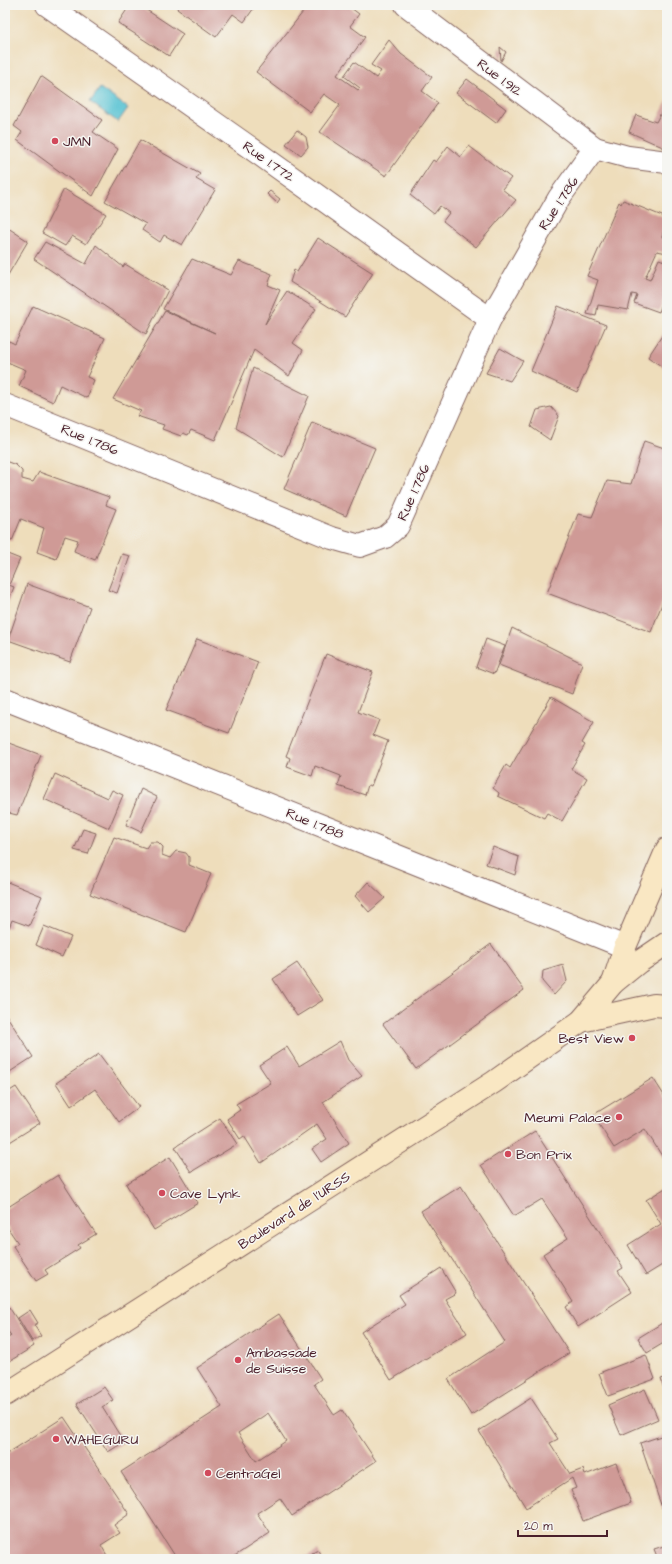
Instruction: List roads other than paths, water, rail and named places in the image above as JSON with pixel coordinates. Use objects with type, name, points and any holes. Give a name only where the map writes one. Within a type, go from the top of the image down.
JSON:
[{"type":"street","name":"Rue 1.772","points":[[47,5],[490,319]]},
{"type":"street","name":"Rue 1.912","points":[[406,5],[595,148]]},
{"type":"street","name":"Rue 1.786","points":[[5,405],[332,538],[360,546],[385,537],[398,526],[490,319],[558,198],[595,148]]},
{"type":"street","points":[[595,148],[628,157],[667,162]]},
{"type":"street","name":"Rue 1.788","points":[[5,699],[625,947]]},
{"type":"street","points":[[612,983],[625,947],[667,849]]},
{"type":"street","points":[[581,1021],[612,983],[667,943]]},
{"type":"street","points":[[581,1021],[654,1005],[667,1006]]},
{"type":"street","name":"Boulevard de l'URSS","points":[[5,1395],[494,1082],[581,1021]]},
{"type":"water","points":[[100,88],[128,108],[118,122],[90,102]]},
{"type":"place","name":"JMN","points":[[55,141]]},
{"type":"place","name":"Best View","points":[[632,1038]]},
{"type":"place","name":"Meumi Palace","points":[[619,1117]]},
{"type":"place","name":"Bon Prix","points":[[508,1154]]},
{"type":"place","name":"Cave Lynk","points":[[162,1193]]},
{"type":"place","name":"Ambassade de Suisse","points":[[238,1360]]},
{"type":"place","name":"WAHEGURU","points":[[56,1439]]},
{"type":"place","name":"CentraGel","points":[[208,1473]]}]
